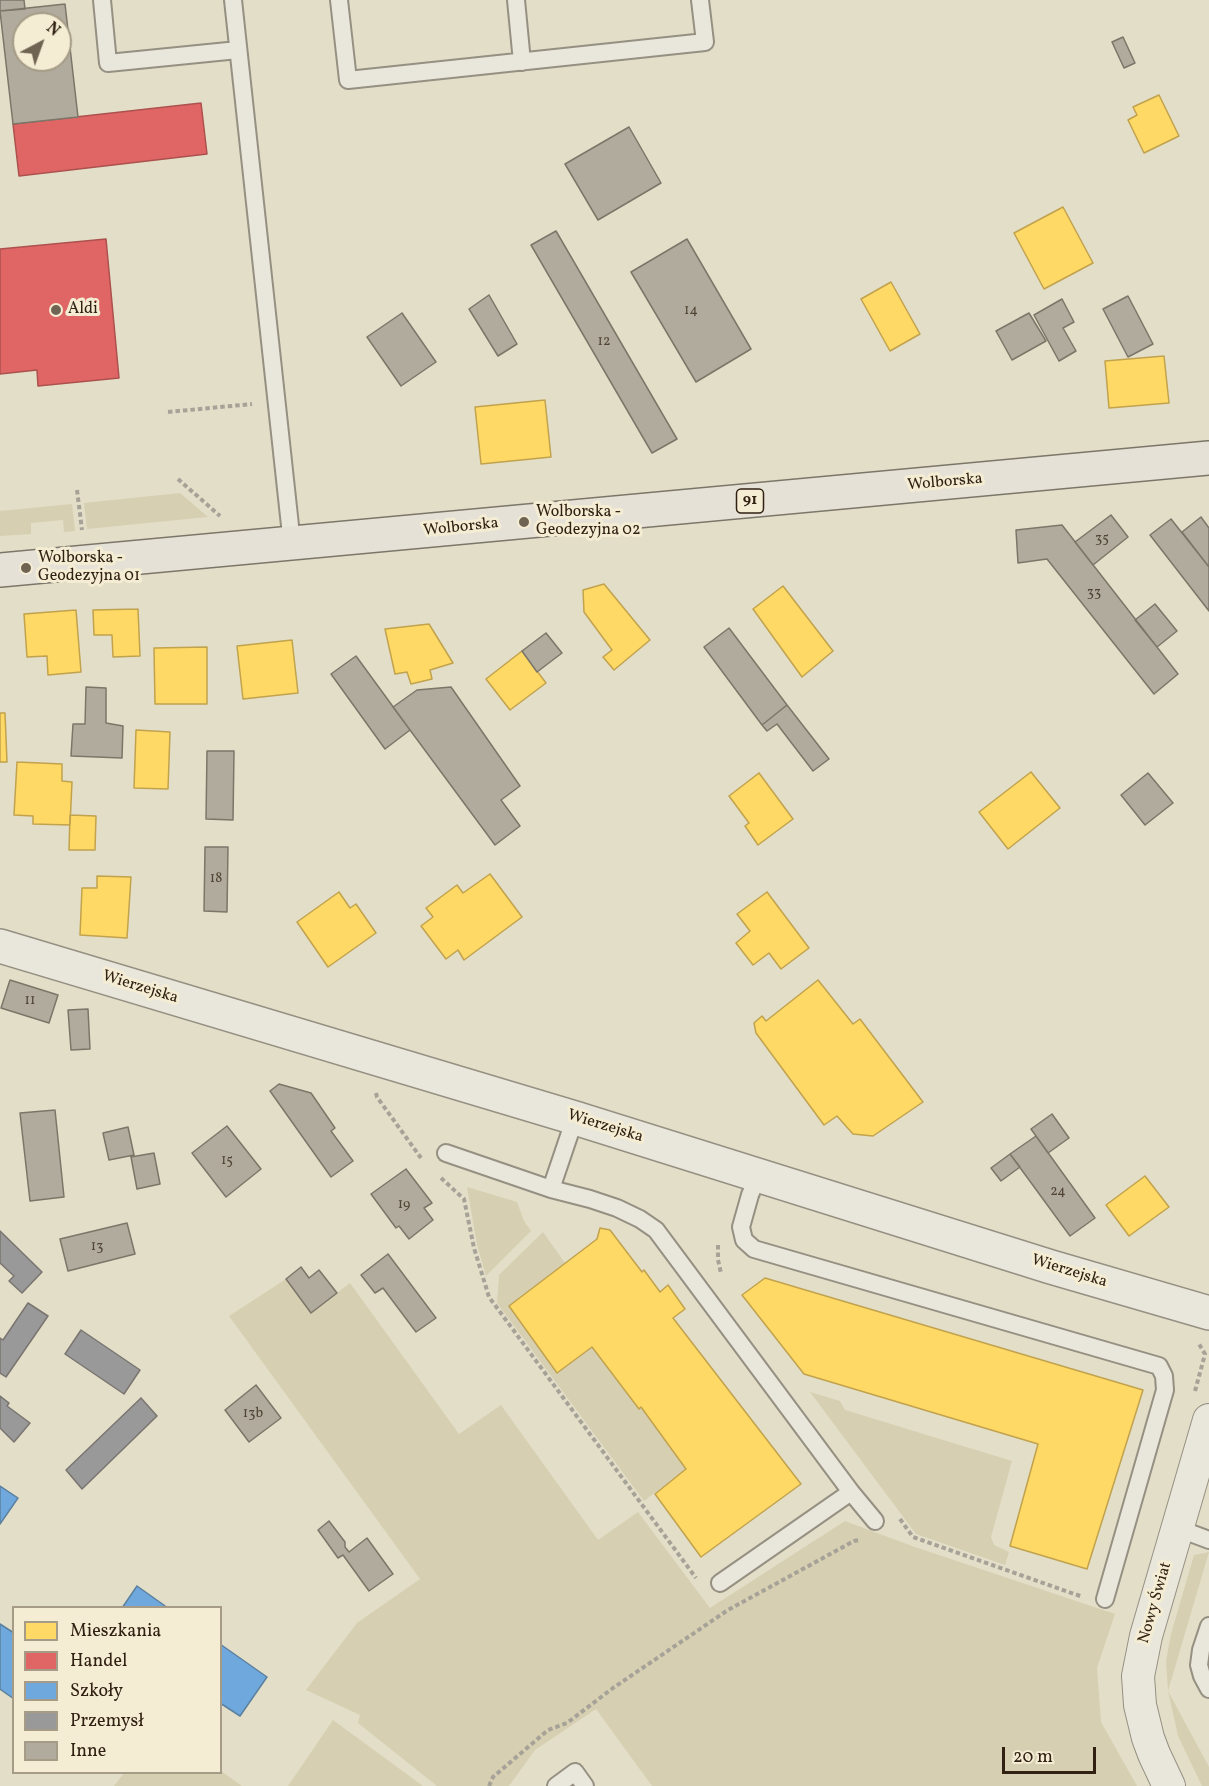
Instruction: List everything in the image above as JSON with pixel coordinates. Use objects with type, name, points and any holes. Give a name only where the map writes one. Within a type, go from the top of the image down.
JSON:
[{"type":"main road","name":"Wolborska","points":[[0,570],[1209,458]]},
{"type":"street","name":"Wierzejska","points":[[0,946],[575,1118],[1051,1267],[1209,1313]]},
{"type":"street","name":"Nowy Świat","points":[[1169,1786],[1148,1738],[1140,1705],[1138,1676],[1146,1636],[1209,1420]]},
{"type":"lane","points":[[102,0],[108,63],[238,50]]},
{"type":"lane","points":[[233,0],[292,544]]},
{"type":"lane","points":[[339,0],[348,80],[705,42],[700,0]]},
{"type":"lane","points":[[516,0],[522,62]]},
{"type":"lane","points":[[551,1189],[575,1118]]},
{"type":"lane","points":[[446,1153],[551,1189],[617,1208],[656,1230],[875,1521]]},
{"type":"lane","points":[[758,1176],[750,1194],[741,1227],[744,1240],[754,1249],[1159,1366],[1164,1376],[1165,1390],[1105,1599]]},
{"type":"lane","points":[[720,1582],[851,1492]]},
{"type":"lane","points":[[1178,1528],[1209,1540]]},
{"type":"lane","points":[[1208,1687],[1199,1665],[1209,1626]]},
{"type":"lane","points":[[556,1786],[574,1772],[585,1786]]},
{"type":"path","points":[[168,412],[253,404]]},
{"type":"path","points":[[178,479],[221,517],[223,523]]},
{"type":"path","points":[[77,490],[83,537]]},
{"type":"path","points":[[376,1092],[377,1097],[424,1161]]},
{"type":"path","points":[[436,1175],[464,1199],[474,1248],[489,1296],[706,1592],[720,1582]]},
{"type":"path","points":[[441,1179],[448,1179]]},
{"type":"path","points":[[718,1244],[718,1260],[722,1277]]},
{"type":"path","points":[[899,1519],[913,1537],[1100,1603],[1105,1599]]},
{"type":"path","points":[[489,1786],[493,1777],[548,1730],[567,1723],[613,1688],[728,1610],[854,1541],[866,1539],[875,1521]]},
{"type":"shaded area","points":[[180,493],[208,517],[87,529],[84,503]]},
{"type":"shaded area","points":[[72,504],[75,531],[64,532],[63,520],[31,523],[31,534],[0,536],[0,511]]},
{"type":"shaded area","points":[[467,1187],[517,1202],[524,1221],[531,1231],[486,1276],[477,1245]]},
{"type":"shaded area","points":[[543,1232],[565,1263],[509,1306],[557,1373],[592,1347],[639,1408],[641,1407],[686,1469],[644,1501],[497,1303],[499,1275]]},
{"type":"shaded area","points":[[286,1279],[311,1313],[350,1283],[459,1434],[501,1405],[598,1540],[638,1512],[710,1608],[845,1521],[912,1546],[1115,1614],[1097,1668],[1101,1722],[1137,1786],[652,1786],[596,1709],[535,1750],[509,1786],[437,1786],[358,1723],[360,1715],[306,1690],[357,1623],[420,1579],[229,1316]]},
{"type":"shaded area","points":[[810,1392],[840,1401],[845,1410],[1012,1461],[991,1537],[994,1545],[1009,1552],[1005,1565],[916,1534]]},
{"type":"shaded area","points":[[1209,1552],[1168,1691],[1166,1661],[1171,1634],[1194,1555]]},
{"type":"shaded area","points":[[1168,1691],[1209,1767],[1209,1786],[1202,1786],[1178,1736]]},
{"type":"shaded area","points":[[333,1720],[423,1786],[288,1786]]},
{"type":"shaded area","points":[[222,1772],[242,1786],[114,1786],[123,1774],[222,1774]]},
{"type":"building: Mieszkania","points":[[1159,95],[1179,136],[1144,153],[1128,120],[1137,115],[1133,107]]},
{"type":"building: Mieszkania","points":[[1063,207],[1093,263],[1044,289],[1014,233]]},
{"type":"building: Mieszkania","points":[[891,282],[920,334],[890,351],[861,299]]},
{"type":"building: Mieszkania","points":[[1164,356],[1169,403],[1109,408],[1105,361]]},
{"type":"building: Mieszkania","points":[[545,400],[551,457],[481,464],[475,407]]},
{"type":"building: Mieszkania","points":[[604,584],[650,640],[614,670],[603,657],[612,650],[584,612],[583,590]]},
{"type":"building: Mieszkania","points":[[783,586],[833,651],[802,677],[753,609]]},
{"type":"building: Mieszkania","points":[[138,609],[140,656],[113,657],[112,635],[94,635],[93,610]]},
{"type":"building: Mieszkania","points":[[76,610],[81,672],[48,675],[47,656],[27,657],[24,614]]},
{"type":"building: Mieszkania","points":[[429,624],[453,663],[430,670],[432,679],[411,684],[407,672],[395,674],[385,629]]},
{"type":"building: Mieszkania","points":[[292,640],[298,693],[243,699],[237,646]]},
{"type":"building: Mieszkania","points":[[207,647],[207,704],[155,704],[154,648]]},
{"type":"building: Mieszkania","points":[[522,651],[546,683],[510,710],[486,679]]},
{"type":"building: Mieszkania","points":[[0,713],[5,713],[7,762],[0,762]]},
{"type":"building: Mieszkania","points":[[136,730],[170,732],[168,789],[134,788]]},
{"type":"building: Mieszkania","points":[[17,762],[62,764],[62,781],[72,782],[70,825],[33,824],[33,816],[14,815]]},
{"type":"building: Mieszkania","points":[[1031,772],[1060,808],[1008,849],[979,812]]},
{"type":"building: Mieszkania","points":[[759,773],[793,819],[758,845],[745,826],[749,823],[729,796]]},
{"type":"building: Mieszkania","points":[[70,815],[96,816],[95,850],[69,850]]},
{"type":"building: Mieszkania","points":[[490,874],[522,917],[464,960],[458,950],[446,959],[421,926],[433,917],[426,908],[457,885],[463,893]]},
{"type":"building: Mieszkania","points":[[97,876],[131,877],[127,938],[80,935],[82,888],[97,888]]},
{"type":"building: Mieszkania","points":[[339,892],[350,908],[356,904],[376,933],[328,967],[297,922]]},
{"type":"building: Mieszkania","points":[[767,892],[809,948],[781,969],[769,953],[753,965],[736,943],[750,931],[737,914]]},
{"type":"building: Mieszkania","points":[[818,980],[853,1024],[860,1019],[923,1102],[873,1136],[853,1134],[837,1116],[824,1125],[756,1033],[754,1023],[762,1016],[766,1021]]},
{"type":"building: Mieszkania","points":[[1145,1176],[1169,1207],[1129,1236],[1106,1205]]},
{"type":"building: Mieszkania","points":[[600,1228],[610,1230],[660,1292],[668,1285],[685,1309],[673,1318],[801,1484],[701,1557],[655,1494],[686,1469],[641,1407],[639,1409],[592,1347],[557,1373],[509,1306],[597,1239]]},
{"type":"building: Mieszkania","points":[[765,1278],[1143,1390],[1087,1569],[1010,1546],[1038,1444],[804,1374],[742,1295]]},
{"type":"building: Handel","points":[[201,103],[207,154],[19,176],[13,124]]},
{"type":"building: Handel","name":"Aldi","points":[[106,239],[119,378],[38,386],[37,370],[0,374],[0,249]]},
{"type":"building: Szkoły","points":[[0,1486],[18,1498],[0,1524]]},
{"type":"building: Szkoły","points":[[137,1586],[165,1606],[123,1606]]},
{"type":"building: Szkoły","points":[[0,1624],[12,1632],[12,1698],[0,1689]]},
{"type":"building: Szkoły","points":[[222,1645],[267,1677],[240,1716],[222,1704]]},
{"type":"building: Przemysł","points":[[0,1231],[42,1272],[22,1293],[9,1281],[14,1276],[0,1263]]},
{"type":"building: Przemysł","points":[[28,1303],[48,1316],[6,1377],[0,1373],[0,1338],[3,1340]]},
{"type":"building: Przemysł","points":[[81,1330],[140,1370],[124,1394],[65,1354]]},
{"type":"building: Przemysł","points":[[0,1396],[9,1403],[7,1406],[30,1423],[14,1442],[0,1428]]},
{"type":"building: Przemysł","points":[[141,1398],[157,1416],[82,1489],[66,1470]]},
{"type":"building: Inne","points":[[0,0],[24,0],[25,9],[0,11]]},
{"type":"building: Inne","points":[[65,4],[66,12],[12,12],[12,72],[72,72],[72,65],[78,117],[13,124],[0,11]]},
{"type":"building: Inne","points":[[1123,37],[1135,63],[1124,68],[1112,42]]},
{"type":"building: Inne","points":[[629,127],[661,183],[598,220],[565,164]]},
{"type":"building: Inne","points":[[556,231],[677,439],[652,453],[531,245]]},
{"type":"building: Inne","points":[[687,239],[751,349],[696,382],[631,272]]},
{"type":"building: Inne","points":[[489,295],[517,344],[498,356],[469,309]]},
{"type":"building: Inne","points":[[1128,296],[1153,344],[1128,357],[1103,309]]},
{"type":"building: Inne","points":[[1062,299],[1074,322],[1063,328],[1076,351],[1059,361],[1034,315]]},
{"type":"building: Inne","points":[[402,313],[436,362],[401,386],[367,337]]},
{"type":"building: Inne","points":[[1029,313],[1046,341],[1012,360],[996,331]]},
{"type":"building: Inne","points":[[1111,515],[1128,537],[1093,565],[1075,542]]},
{"type":"building: Inne","points":[[1201,517],[1209,528],[1209,567],[1182,532]]},
{"type":"building: Inne","points":[[1171,519],[1209,567],[1209,611],[1150,535]]},
{"type":"building: Inne","points":[[1062,525],[1178,674],[1154,694],[1047,559],[1018,563],[1016,530]]},
{"type":"building: Inne","points":[[1155,604],[1177,631],[1157,647],[1135,620]]},
{"type":"building: Inne","points":[[729,628],[787,705],[762,725],[704,647]]},
{"type":"building: Inne","points":[[546,633],[562,653],[537,672],[522,651]]},
{"type":"building: Inne","points":[[356,656],[410,730],[385,749],[331,674]]},
{"type":"building: Inne","points":[[86,687],[106,688],[106,723],[123,726],[122,758],[71,756],[73,724],[85,724]]},
{"type":"building: Inne","points":[[451,687],[520,786],[501,800],[520,826],[495,845],[393,707],[417,690]]},
{"type":"building: Inne","points":[[787,705],[829,759],[813,771],[777,724],[767,731],[762,725]]},
{"type":"building: Inne","points":[[207,751],[234,751],[233,820],[206,819]]},
{"type":"building: Inne","points":[[1148,773],[1173,803],[1145,825],[1121,795]]},
{"type":"building: Inne","points":[[205,847],[228,847],[227,912],[204,911]]},
{"type":"building: Inne","points":[[10,980],[58,995],[49,1023],[1,1008]]},
{"type":"building: Inne","points":[[88,1009],[90,1049],[71,1050],[68,1010]]},
{"type":"building: Inne","points":[[279,1084],[311,1093],[335,1128],[331,1131],[353,1161],[331,1177],[270,1091]]},
{"type":"building: Inne","points":[[55,1110],[64,1197],[30,1201],[20,1113]]},
{"type":"building: Inne","points":[[1052,1114],[1069,1138],[1048,1153],[1031,1129]]},
{"type":"building: Inne","points":[[227,1126],[261,1169],[226,1197],[192,1153]]},
{"type":"building: Inne","points":[[128,1127],[134,1155],[109,1160],[103,1133]]},
{"type":"building: Inne","points":[[1036,1136],[1095,1218],[1070,1236],[1010,1154]]},
{"type":"building: Inne","points":[[154,1153],[160,1184],[137,1189],[131,1157]]},
{"type":"building: Inne","points":[[1010,1154],[1020,1167],[1001,1181],[991,1168]]},
{"type":"building: Inne","points":[[406,1169],[432,1203],[424,1208],[433,1220],[409,1239],[399,1226],[396,1228],[371,1194]]},
{"type":"building: Inne","points":[[127,1223],[135,1254],[68,1271],[60,1239]]},
{"type":"building: Inne","points":[[388,1254],[436,1318],[416,1332],[383,1288],[375,1293],[361,1275]]},
{"type":"building: Inne","points":[[301,1267],[309,1278],[319,1270],[337,1293],[311,1313],[286,1279]]},
{"type":"building: Inne","points":[[256,1385],[281,1418],[249,1442],[225,1410]]},
{"type":"building: Inne","points":[[329,1521],[345,1542],[345,1547],[349,1552],[367,1538],[393,1574],[369,1591],[343,1555],[338,1558],[318,1530]]},
{"type":"place","name":"Aldi","points":[[56,310]]},
{"type":"place","name":"Wolborska - Geodezyjna 02","points":[[524,522]]},
{"type":"place","name":"Wolborska - Geodezyjna 01","points":[[26,568]]}]
